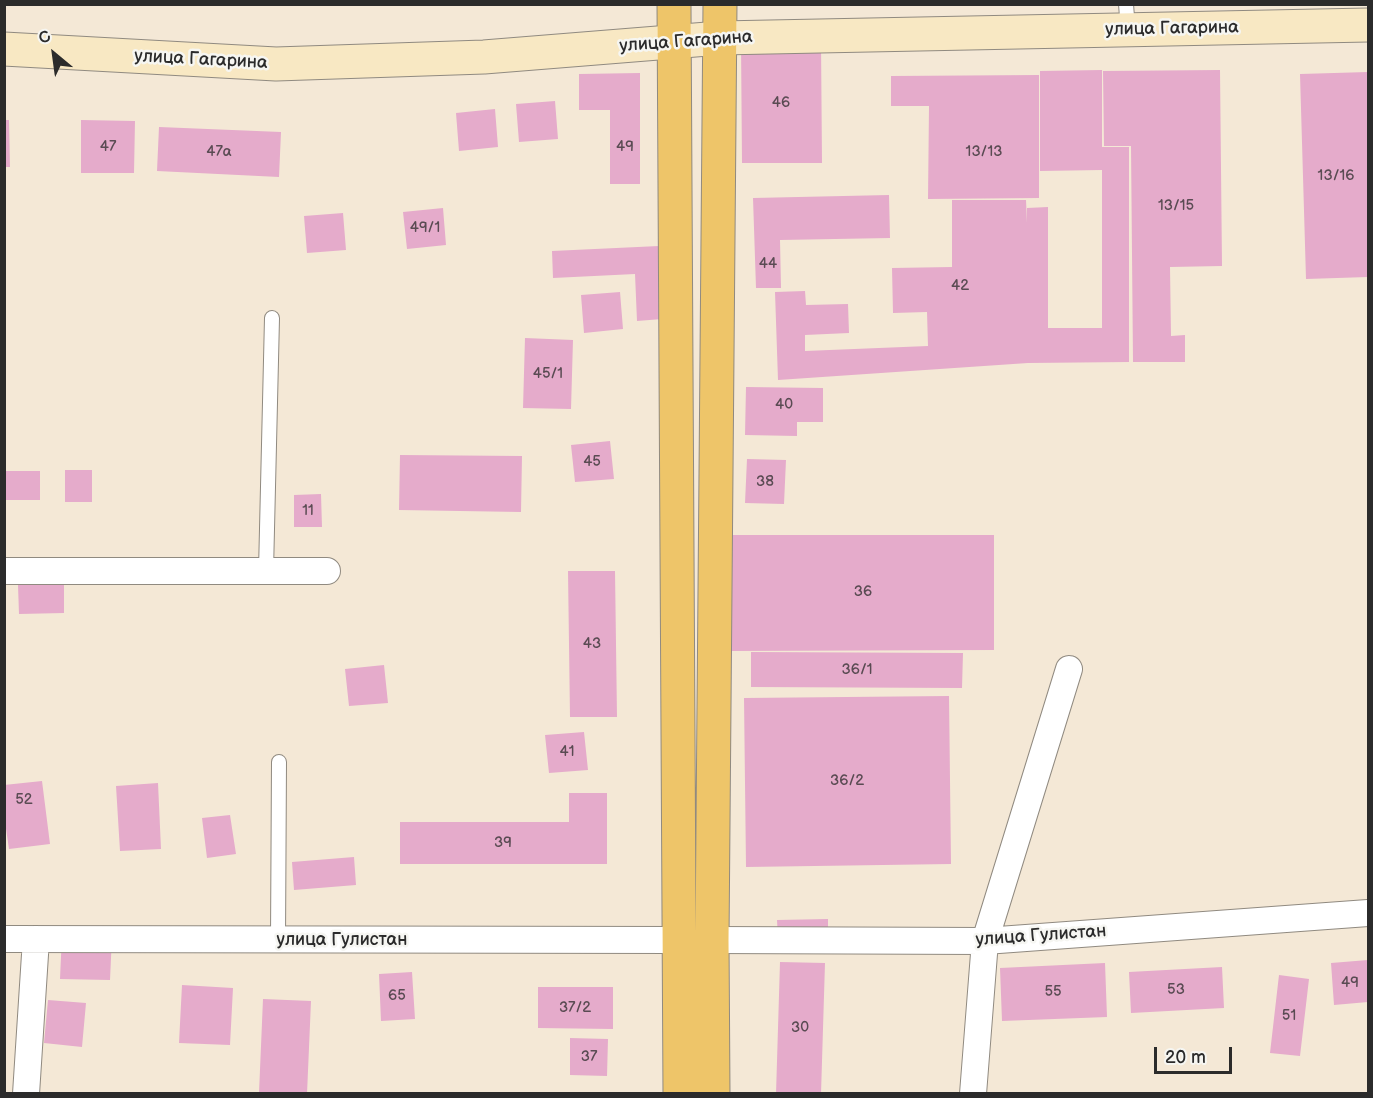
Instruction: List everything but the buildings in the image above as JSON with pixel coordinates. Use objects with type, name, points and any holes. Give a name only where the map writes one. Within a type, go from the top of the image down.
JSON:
[{"type":"highway","points":[[674,4],[680,1094]]},
{"type":"highway","points":[[713,1094],[712,940],[720,4]]},
{"type":"main road","name":"улица Гагарина","points":[[4,49],[276,64],[484,57],[720,38],[1127,17],[1368,25]]},
{"type":"street","points":[[4,571],[327,571]]},
{"type":"street","points":[[973,1094],[985,941],[1069,669]]},
{"type":"street","name":"улица Гулистан","points":[[712,940],[985,941],[1368,914]]},
{"type":"street","name":"улица Гулистан","points":[[4,939],[679,940]]},
{"type":"street","points":[[26,1094],[36,939]]},
{"type":"lane","points":[[266,571],[272,318]]},
{"type":"lane","points":[[278,939],[279,762]]}]
